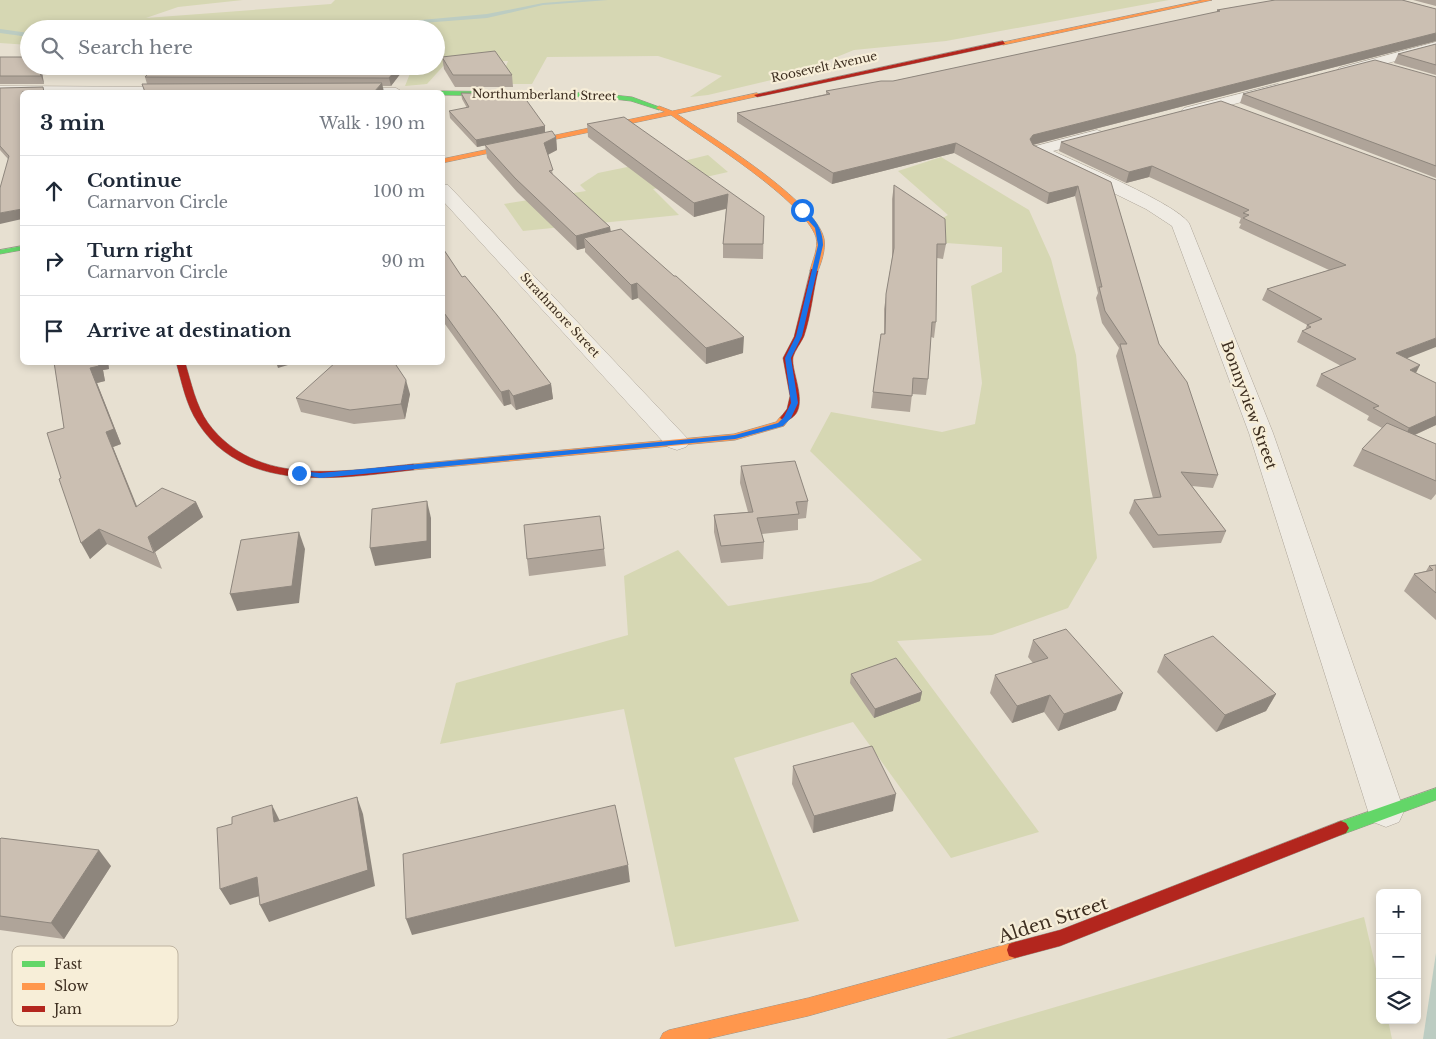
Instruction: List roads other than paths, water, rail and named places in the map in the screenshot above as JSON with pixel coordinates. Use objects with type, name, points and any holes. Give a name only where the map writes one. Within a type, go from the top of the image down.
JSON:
[{"type":"street","name":"Roosevelt Avenue","points":[[445,160],[1210,0]]},
{"type":"street","points":[[1325,75],[1436,46]]},
{"type":"street","points":[[1373,63],[1400,71]]},
{"type":"street","points":[[1174,115],[1297,83]]},
{"type":"street","points":[[0,90],[20,90]]},
{"type":"street","name":"Northumberland Street","points":[[181,365],[202,422],[220,443],[231,453],[249,464],[278,472],[320,475],[735,437],[768,430],[787,418],[795,403],[788,358],[799,336],[821,239],[817,228],[796,204],[672,113],[643,101],[609,96],[445,93]]},
{"type":"street","points":[[1220,103],[1247,114]]},
{"type":"street","name":"Bonnyview Street","points":[[1110,132],[1038,150],[1152,205],[1171,216],[1180,224],[1261,434],[1386,810]]},
{"type":"street","name":"Strathmore Street","points":[[445,191],[677,442]]},
{"type":"street","points":[[0,252],[20,248]]},
{"type":"street","name":"Alden Street","points":[[669,1039],[808,1007],[1060,938],[1154,904],[1315,836],[1436,794]]},
{"type":"waterway","points":[[443,20],[487,16],[543,4],[606,0]]},
{"type":"waterway","points":[[0,31],[20,34]]}]
